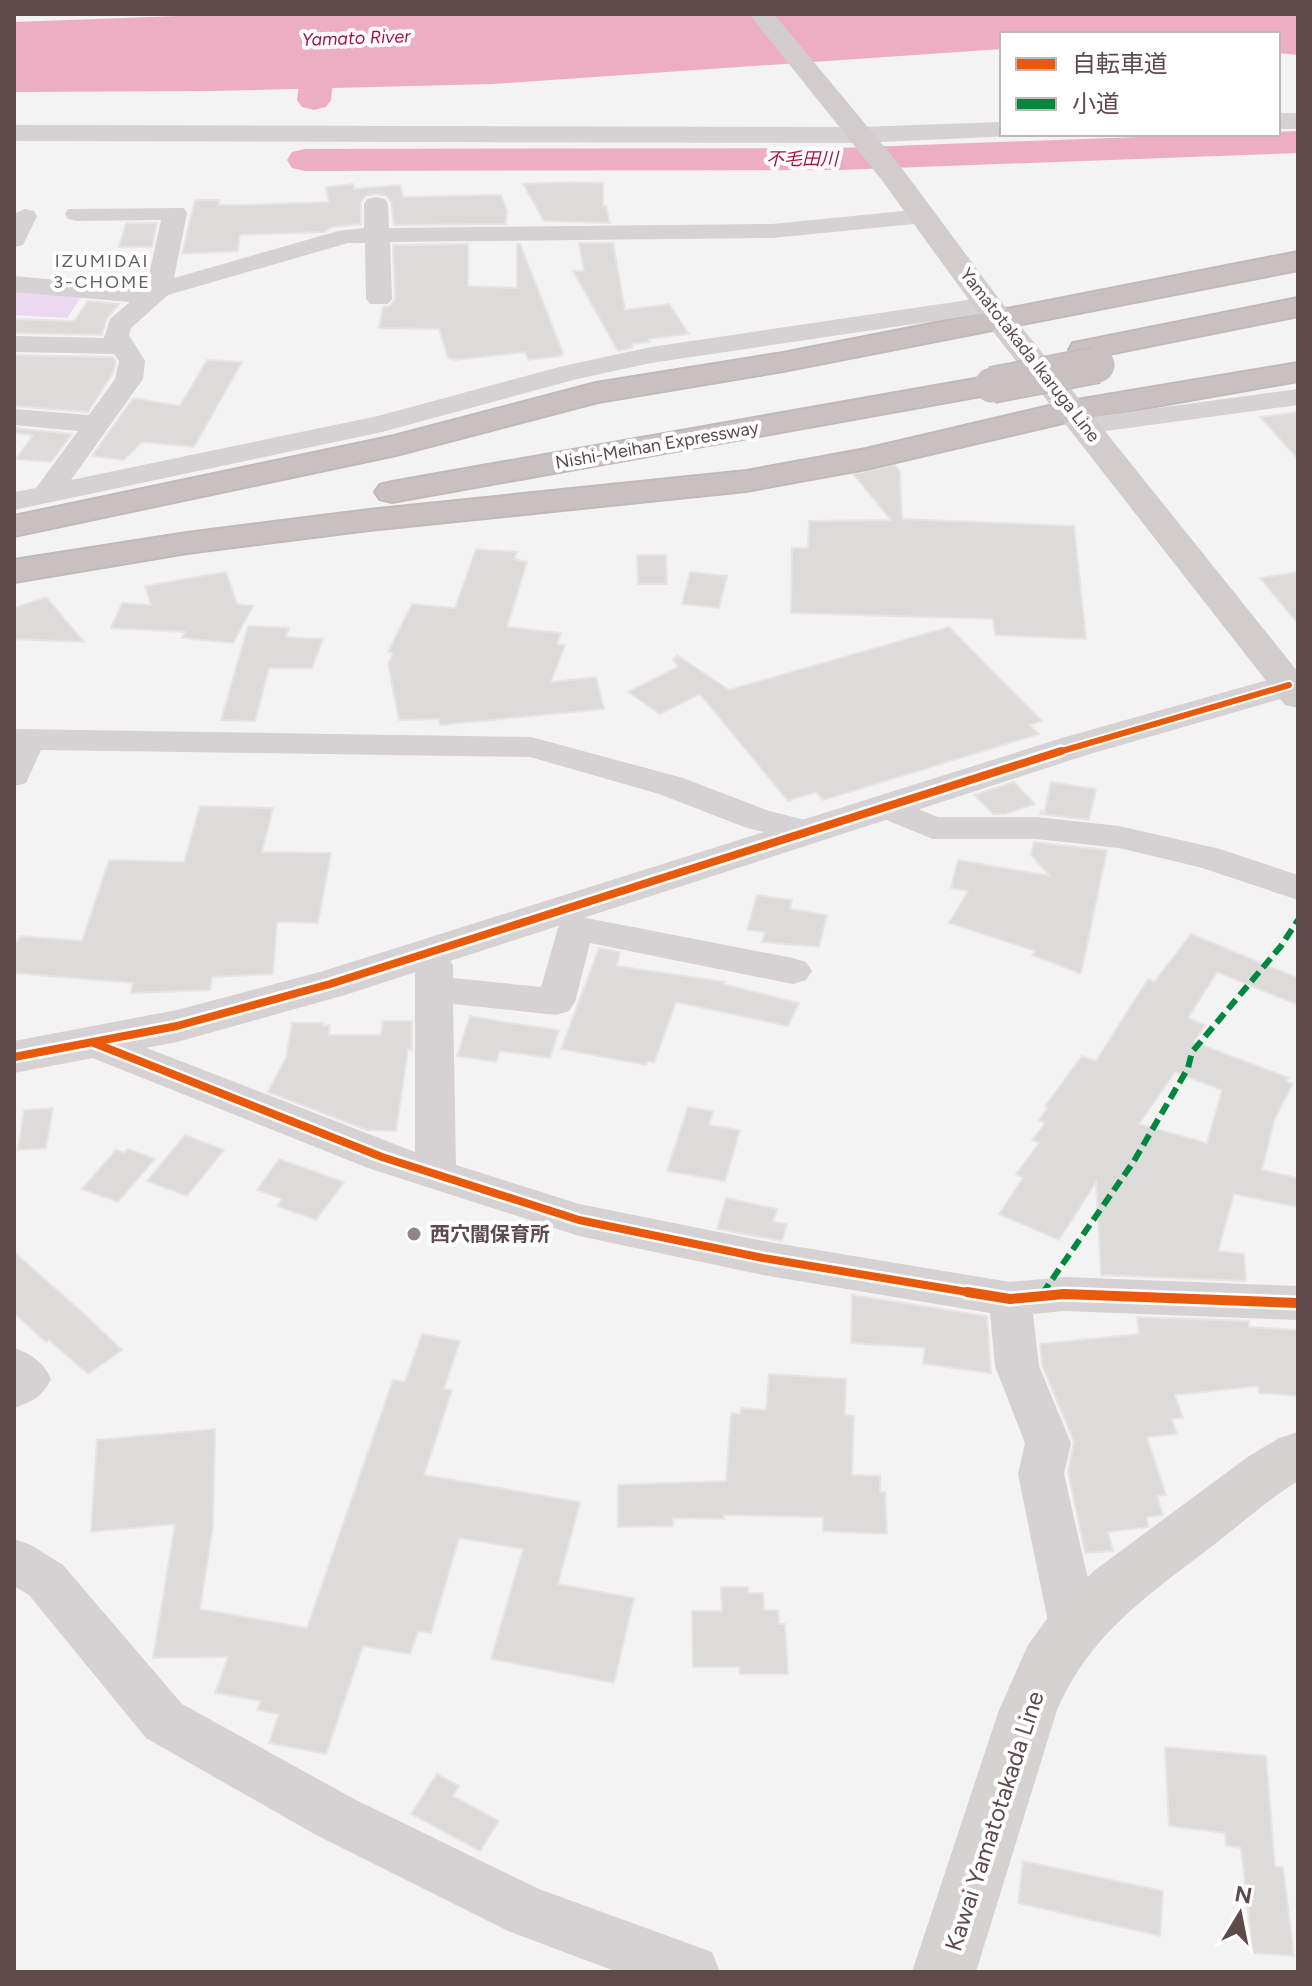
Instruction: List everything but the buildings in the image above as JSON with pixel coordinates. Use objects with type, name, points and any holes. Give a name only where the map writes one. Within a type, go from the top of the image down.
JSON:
[{"type":"highway","points":[[14,526],[396,445],[596,393],[994,312],[1298,261]]},
{"type":"highway","name":"Nishi-Meihan Expressway","points":[[1091,357],[1298,307]]},
{"type":"highway","name":"Nishi-Meihan Expressway","points":[[14,556],[1091,357],[1298,325]]},
{"type":"highway","points":[[14,571],[187,543],[369,520],[746,481],[1078,419],[1298,372]]},
{"type":"highway","name":"Nishi-Meihan Expressway","points":[[14,537],[987,377]]},
{"type":"main road","name":"Yamatotakada Ikaruga Line","points":[[761,14],[891,173],[1078,419],[1292,683]]},
{"type":"main road","name":"Kawai Yamatotakada Line","points":[[944,1972],[1028,1710],[1048,1664],[1074,1627],[1115,1588],[1268,1472],[1298,1454]]},
{"type":"street","points":[[14,133],[859,136],[1000,130]]},
{"type":"street","points":[[554,201],[554,231]]},
{"type":"street","points":[[376,204],[379,299]]},
{"type":"street","points":[[45,496],[129,379],[132,361],[116,335],[119,325],[154,293],[175,213],[77,214]]},
{"type":"street","points":[[14,240],[25,216]]},
{"type":"street","points":[[14,284],[154,293],[347,236],[554,231],[772,231],[924,216]]},
{"type":"street","points":[[14,501],[382,424],[573,372],[638,358],[994,312]]},
{"type":"street","points":[[14,344],[123,346]]},
{"type":"street","points":[[1078,419],[1298,397]]},
{"type":"street","points":[[14,417],[97,424]]},
{"type":"street","points":[[14,1057],[94,1043],[434,970],[805,831],[1076,746],[1292,683]]},
{"type":"street","points":[[14,775],[21,739],[531,747],[671,786],[759,820],[805,831]]},
{"type":"street","points":[[886,807],[933,828],[1036,828],[1119,837],[1207,857],[1298,888]]},
{"type":"street","points":[[434,970],[556,1002],[576,928],[793,971]]},
{"type":"street","points":[[434,970],[436,1173]]},
{"type":"street","points":[[94,1043],[382,1157],[579,1220],[763,1258],[1010,1299],[1064,1294],[1298,1303]]},
{"type":"street","points":[[1010,1299],[1017,1366],[1048,1443],[1041,1474],[1074,1627]]},
{"type":"street","points":[[14,1366],[29,1379],[14,1390]]},
{"type":"street","points":[[14,1560],[46,1580],[164,1721],[335,1817],[527,1912],[692,1972]]},
{"type":"shaded area","points":[[14,289],[82,296],[67,318],[14,315]]},
{"type":"water","name":"Yamato River","points":[[233,14],[1298,14],[1298,55],[1280,53],[1280,32],[1000,32],[1000,49],[492,84],[14,92],[14,22]]},
{"type":"waterway","name":"不毛田川","points":[[314,100],[321,41]]},
{"type":"waterway","name":"不毛田川","points":[[305,160],[839,159],[1298,142]]},
{"type":"marked path","points":[[1042,1294],[1134,1161],[1188,1068],[1192,1052],[1281,946],[1298,920]]},
{"type":"cycle path","points":[[14,1057],[177,1026],[330,984],[1076,746],[1289,685]]},
{"type":"cycle path","points":[[94,1043],[382,1157],[579,1220],[763,1258],[1010,1299],[1064,1294],[1298,1303]]},
{"type":"place","name":"西穴闇保育所","points":[[414,1234]]},
{"type":"district","name":"IZUMIDAI 3-CHOME","points":[[102,271]]}]
